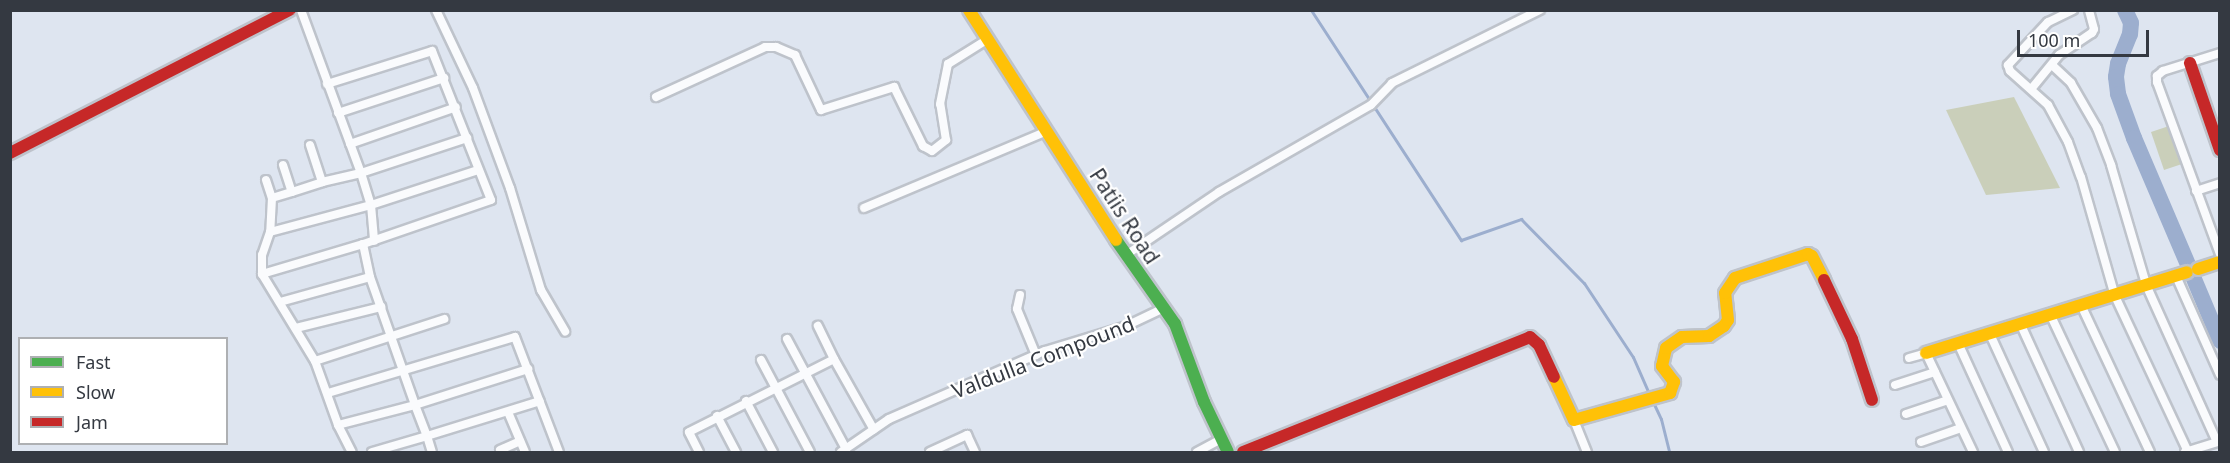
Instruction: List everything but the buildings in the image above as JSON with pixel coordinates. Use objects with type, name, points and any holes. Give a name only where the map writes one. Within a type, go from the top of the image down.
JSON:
[{"type":"street","points":[[10,153],[289,10]]},
{"type":"street","points":[[301,10],[361,173],[370,205],[374,241]]},
{"type":"street","points":[[436,10],[474,88],[510,188],[541,290],[565,331]]},
{"type":"street","name":"Patiis Road","points":[[969,10],[1126,255],[1164,308],[1183,342],[1204,402],[1228,453]]},
{"type":"street","points":[[1126,255],[1219,192],[1371,105],[1392,83],[1540,10]]},
{"type":"street","points":[[2052,65],[2072,83],[2097,128],[2111,165],[2147,287],[2218,442],[2186,452],[2115,296],[2095,222],[2068,142],[2048,105],[2032,88],[2010,71],[2008,65],[2011,60],[2048,21],[2073,10]]},
{"type":"street","points":[[2032,88],[2059,55],[2092,33],[2094,29],[2089,10]]},
{"type":"street","points":[[656,97],[765,47],[776,47],[795,56],[821,110],[894,87],[923,146],[932,151],[946,141],[940,104],[948,64],[988,39]]},
{"type":"street","points":[[262,274],[374,241],[491,200],[432,51],[327,84]]},
{"type":"street","points":[[2220,53],[2163,71],[2157,76],[2157,82],[2220,254]]},
{"type":"street","points":[[2190,63],[2220,150]]},
{"type":"street","points":[[338,113],[444,78]]},
{"type":"street","points":[[350,144],[456,107]]},
{"type":"street","points":[[864,208],[1047,131]]},
{"type":"street","points":[[272,198],[322,182],[361,173],[467,138]]},
{"type":"street","points":[[310,145],[322,182]]},
{"type":"street","points":[[283,165],[292,192]]},
{"type":"street","points":[[270,232],[370,205],[478,170]]},
{"type":"street","points":[[266,180],[272,198],[270,232],[262,255],[262,274],[315,360],[338,425],[352,453]]},
{"type":"street","points":[[2196,191],[2220,183]]},
{"type":"street","points":[[363,244],[370,277],[432,452]]},
{"type":"street","points":[[1574,420],[1670,393],[1673,388],[1672,379],[1662,366],[1664,352],[1669,344],[1682,337],[1709,336],[1724,326],[1728,320],[1725,293],[1735,278],[1809,254],[1855,345],[1872,400]]},
{"type":"street","points":[[1909,358],[1989,332],[2147,287],[2220,262]]},
{"type":"street","points":[[2187,272],[2220,375]]},
{"type":"street","points":[[280,302],[370,277]]},
{"type":"street","points":[[1020,295],[1017,309],[1036,355]]},
{"type":"street","points":[[2082,306],[2150,453]]},
{"type":"street","points":[[296,328],[381,307]]},
{"type":"street","name":"Valdulla Compound","points":[[843,451],[889,419],[1036,355],[1124,327],[1164,308]]},
{"type":"street","points":[[2051,316],[2115,453]]},
{"type":"street","points":[[315,360],[392,338],[444,319]]},
{"type":"street","points":[[2020,323],[2079,453]]},
{"type":"street","points":[[818,326],[874,429]]},
{"type":"street","points":[[1989,332],[2044,453]]},
{"type":"street","points":[[328,393],[405,372],[515,337],[560,453]]},
{"type":"street","points":[[1243,453],[1530,337],[1539,345],[1587,453]]},
{"type":"street","points":[[787,339],[843,451]]},
{"type":"street","points":[[1958,343],[2008,453]]},
{"type":"street","points":[[1926,353],[1972,453]]},
{"type":"street","points":[[699,453],[689,432],[834,359]]},
{"type":"street","points":[[760,360],[810,453]]},
{"type":"street","points":[[338,425],[415,405],[528,369]]},
{"type":"street","points":[[1895,385],[1935,372]]},
{"type":"street","points":[[1906,414],[1948,400]]},
{"type":"street","points":[[372,453],[540,401]]},
{"type":"street","points":[[746,402],[773,453]]},
{"type":"street","points":[[508,412],[525,453]]},
{"type":"street","points":[[717,416],[736,453]]},
{"type":"street","points":[[1921,442],[1961,428]]},
{"type":"street","points":[[930,453],[967,435],[975,453]]},
{"type":"street","points":[[1197,453],[1221,439]]},
{"type":"street","points":[[500,450],[520,441]]},
{"type":"green space","points":[[2014,97],[2060,188],[1986,195],[1946,110]]},
{"type":"green space","points":[[2169,126],[2182,164],[2164,170],[2151,132]]},
{"type":"waterway","points":[[1311,10],[1461,240],[1521,219],[1584,283],[1633,357],[1650,396]]},
{"type":"waterway","points":[[2125,10],[2131,23],[2130,34],[2118,64],[2116,77],[2118,94],[2134,138],[2190,269]]},
{"type":"waterway","points":[[2194,279],[2220,341]]},
{"type":"waterway","points":[[1653,402],[1661,419],[1669,452]]},
{"type":"traffic: fast","points":[[1116,240],[1175,324],[1204,402],[1228,452]]},
{"type":"traffic: slow","points":[[969,10],[1116,240]]},
{"type":"traffic: slow","points":[[1554,377],[1574,420],[1670,393],[1674,382],[1662,366],[1666,348],[1682,337],[1709,336],[1724,326],[1728,320],[1725,293],[1735,278],[1808,254],[1812,256],[1824,280]]},
{"type":"traffic: slow","points":[[2198,269],[2220,262]]},
{"type":"traffic: slow","points":[[1926,353],[2187,272]]},
{"type":"traffic: jam","points":[[10,153],[289,10]]},
{"type":"traffic: jam","points":[[2190,63],[2220,150]]},
{"type":"traffic: jam","points":[[1824,280],[1852,339],[1872,400]]},
{"type":"traffic: jam","points":[[1243,452],[1530,337],[1539,345],[1554,377]]}]
